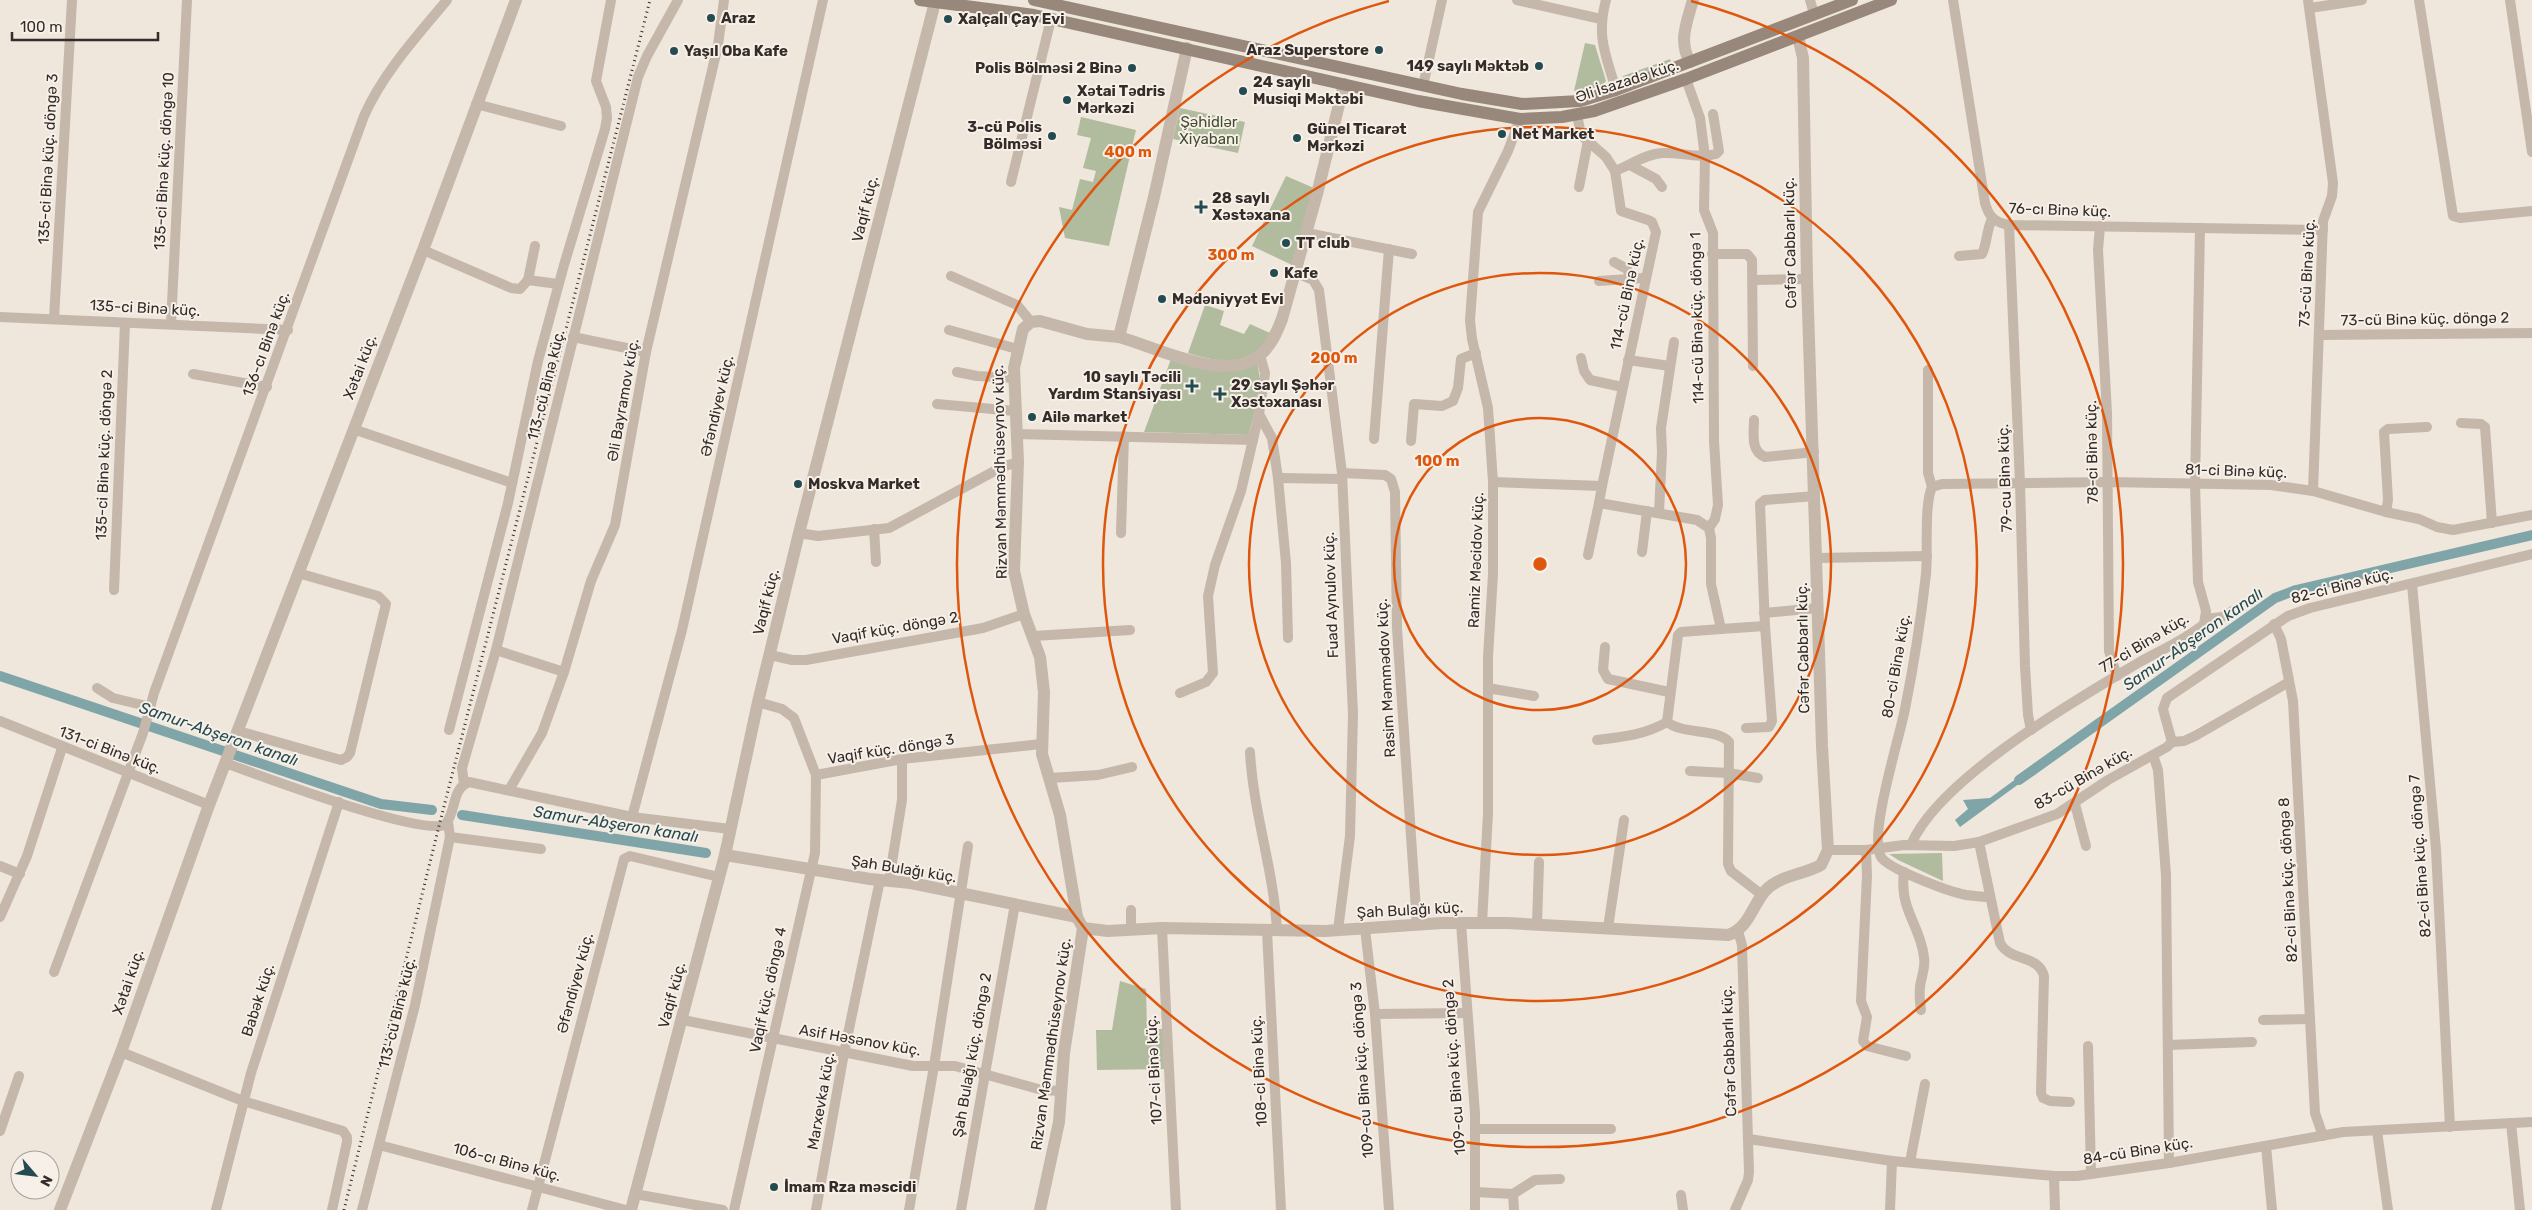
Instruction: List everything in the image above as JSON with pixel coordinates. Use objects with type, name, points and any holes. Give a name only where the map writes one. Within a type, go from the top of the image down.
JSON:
[{"type":"main road","name":"Əli İsazadə küç.","points":[[920,0],[1034,15],[1459,109],[1520,119],[1577,115],[1614,104],[1686,79],[1891,0]]},
{"type":"main road","name":"Əli İsazadə küç.","points":[[1036,0],[1423,86],[1502,102],[1528,104],[1576,102],[1616,90],[1852,0]]},
{"type":"main road","points":[[1034,15],[1036,0]]},
{"type":"main road","points":[[1793,22],[1798,36]]},
{"type":"main road","points":[[1181,47],[1185,32]]},
{"type":"main road","points":[[1344,84],[1348,68]]},
{"type":"street","name":"135-ci Binə küç. döngə 3","points":[[54,319],[72,0]]},
{"type":"street","name":"135-ci Binə küç. döngə 10","points":[[171,324],[187,0]]},
{"type":"street","name":"136-cı Binə küç.","points":[[54,972],[129,773],[149,712],[370,101],[412,42],[447,0]]},
{"type":"street","name":"Xətai küç.","points":[[60,1210],[121,1052],[209,805],[423,250],[516,0]]},
{"type":"street","points":[[449,730],[512,483],[538,361],[558,284],[606,129],[606,107],[596,81],[611,0]]},
{"type":"street","name":"113-cü Binə küç.","points":[[464,784],[462,768],[496,650],[638,77],[647,56],[678,0]]},
{"type":"street","name":"Əli Bayramov küç.","points":[[509,790],[536,745],[564,672],[591,581],[615,525],[646,352],[718,45],[724,0]]},
{"type":"street","name":"Əfəndiyev küç.","points":[[632,817],[682,630],[823,0]]},
{"type":"street","points":[[1423,86],[1442,0]]},
{"type":"street","points":[[1517,0],[1600,19]]},
{"type":"street","points":[[1606,0],[1600,19],[1603,46],[1616,90]]},
{"type":"street","points":[[1690,62],[1684,52],[1683,39],[1693,0]]},
{"type":"street","points":[[1810,0],[1814,14]]},
{"type":"street","name":"76-cı Binə küç.","points":[[1953,0],[1985,203],[1988,214],[1992,219],[2009,225],[2323,230]]},
{"type":"street","points":[[2309,4],[2362,0]]},
{"type":"street","points":[[2418,0],[2452,216],[2460,218],[2532,211]]},
{"type":"street","points":[[2510,0],[2532,152]]},
{"type":"street","name":"Vaqif küç.","points":[[631,1210],[683,1020],[725,855],[758,702],[799,533],[935,2]]},
{"type":"street","name":"73-cü Binə küç.","points":[[2309,4],[2333,184],[2332,196],[2324,214],[2313,490]]},
{"type":"street","points":[[1011,182],[1051,19]]},
{"type":"street","name":"Cəfər Cabbarlı küç.","points":[[1798,36],[1803,58],[1807,279],[1822,746],[1828,850]]},
{"type":"street","points":[[1119,337],[1154,197],[1181,47]]},
{"type":"street","name":"114-cü Binə küç. döngə 1","points":[[1686,79],[1700,118],[1705,157],[1704,210],[1713,233],[1714,441],[1718,505],[1715,519],[1709,528]]},
{"type":"street","points":[[951,276],[1017,305],[1031,322],[1040,322],[1087,334],[1119,337],[1209,365],[1238,365],[1260,356],[1270,344],[1282,319],[1307,233],[1344,84]]},
{"type":"street","points":[[476,104],[561,126]]},
{"type":"street","points":[[1615,172],[1663,153],[1705,157],[1716,154],[1719,151],[1713,114]]},
{"type":"street","name":"114-cü Binə küç.","points":[[1577,115],[1581,135],[1606,156],[1615,172],[1621,211],[1648,220],[1655,227],[1588,556]]},
{"type":"street","name":"Ramiz Məcidov küç.","points":[[1482,923],[1488,813],[1488,652],[1493,565],[1493,482],[1489,415],[1470,320],[1478,212],[1508,150],[1520,119]]},
{"type":"street","points":[[1579,187],[1588,141]]},
{"type":"street","points":[[1630,165],[1656,179],[1662,187]]},
{"type":"street","points":[[1959,256],[1982,254],[1985,250],[1986,236],[1992,219]]},
{"type":"street","name":"79-cu Binə küç.","points":[[2009,225],[2020,483],[2025,666],[2028,715],[2031,730]]},
{"type":"street","name":"78-ci Binə küç.","points":[[2100,226],[2098,250],[2105,353],[2108,482],[2109,652],[2117,676]]},
{"type":"street","name":"77-ci Binə küç.","points":[[1911,845],[1939,805],[1966,779],[2031,730],[2200,627],[2206,619],[2206,611],[2197,577],[2195,484],[2200,228]]},
{"type":"street","points":[[1307,233],[1412,254]]},
{"type":"street","points":[[423,250],[511,288],[520,289],[528,280],[535,246]]},
{"type":"street","points":[[1374,439],[1388,249]]},
{"type":"street","points":[[1712,254],[1750,256],[1753,280],[1753,366]]},
{"type":"street","points":[[1614,262],[1626,269],[1631,278]]},
{"type":"street","name":"Fuad Aynulov küç.","points":[[1296,272],[1313,280],[1319,290],[1342,476],[1353,746],[1350,836],[1338,930]]},
{"type":"street","points":[[1599,281],[1644,278]]},
{"type":"street","points":[[1753,280],[1807,279]]},
{"type":"street","points":[[528,280],[558,284]]},
{"type":"street","name":"135-ci Binə küç.","points":[[0,317],[288,330]]},
{"type":"street","name":"Rizvan Məmmədhüseynov küç.","points":[[1031,322],[1023,329],[1017,349],[1013,378],[1018,462],[1014,571],[1024,614],[1034,636],[1040,657],[1044,692],[1042,744],[1060,815],[1080,922],[1064,1053],[1057,1140],[1040,1210]]},
{"type":"street","name":"135-ci Binə küç. döngə 2","points":[[114,590],[125,323]]},
{"type":"street","points":[[949,330],[1017,349]]},
{"type":"street","name":"73-cü Binə küç. döngə 2","points":[[2319,335],[2532,333]]},
{"type":"street","points":[[573,337],[646,352]]},
{"type":"street","points":[[1659,512],[1662,453],[1661,428],[1674,342]]},
{"type":"street","points":[[1410,441],[1414,404],[1442,406],[1453,401],[1458,388],[1461,359],[1476,353]]},
{"type":"street","points":[[1180,692],[1206,682],[1213,673],[1208,596],[1215,565],[1241,491],[1259,414],[1265,374],[1260,356]]},
{"type":"street","points":[[1581,358],[1584,371],[1590,380],[1622,387]]},
{"type":"street","points":[[1628,360],[1670,366]]},
{"type":"street","name":"80-ci Binə küç.","points":[[1878,849],[1880,820],[1905,709],[1923,600],[1927,556],[1928,500],[1932,487],[1928,474],[1928,370]]},
{"type":"street","points":[[957,372],[977,376],[1013,378]]},
{"type":"street","points":[[192,374],[267,386]]},
{"type":"street","points":[[937,404],[1015,411]]},
{"type":"street","points":[[1259,414],[1272,438],[1278,478],[1286,563],[1288,638]]},
{"type":"street","points":[[1754,420],[1755,448],[1760,455],[1765,457],[1814,452]]},
{"type":"street","points":[[2461,423],[2481,424],[2485,427],[2492,523]]},
{"type":"street","points":[[2386,512],[2388,500],[2384,432],[2388,429],[2427,427]]},
{"type":"street","points":[[353,429],[512,483]]},
{"type":"street","points":[[1017,434],[1253,440]]},
{"type":"street","points":[[1121,532],[1124,436]]},
{"type":"street","points":[[799,533],[818,536],[898,524],[1002,467],[1018,462]]},
{"type":"street","name":"Rasim Məmmədov küç.","points":[[1278,478],[1385,476],[1391,479],[1394,485],[1398,628],[1417,925]]},
{"type":"street","points":[[1493,482],[1602,486]]},
{"type":"street","name":"81-ci Binə küç.","points":[[1932,487],[1942,484],[2108,482],[2271,484],[2313,490],[2386,512],[2419,519],[2437,527],[2453,530],[2532,515]]},
{"type":"street","points":[[1746,728],[1769,727],[1772,721],[1764,613],[1760,504],[1765,500],[1815,496]]},
{"type":"street","points":[[1599,502],[1698,520],[1709,528],[1711,538],[1711,584],[1721,629]]},
{"type":"street","points":[[1642,552],[1647,511]]},
{"type":"street","points":[[874,529],[876,562]]},
{"type":"street","name":"82-ci Binə küç.","points":[[2172,742],[2163,709],[2167,698],[2274,624],[2310,608],[2532,554]]},
{"type":"street","points":[[1817,558],[1927,556]]},
{"type":"street","points":[[238,731],[341,760],[347,758],[350,753],[386,604],[378,596],[298,574]]},
{"type":"street","name":"82-ci Binə küç. döngə 7","points":[[2412,584],[2436,849],[2450,1127]]},
{"type":"street","points":[[2206,619],[2222,617],[2243,605]]},
{"type":"street","points":[[1764,613],[1818,608]]},
{"type":"street","name":"Vaqif küç. döngə 2","points":[[770,656],[792,660],[806,660],[982,628],[1024,614]]},
{"type":"street","name":"82-ci Binə küç. döngə 8","points":[[2274,624],[2281,639],[2294,711],[2314,1113],[2323,1136]]},
{"type":"street","points":[[1667,722],[1669,692],[1678,635],[1681,632],[1765,626]]},
{"type":"street","points":[[1034,636],[1130,630]]},
{"type":"street","points":[[1605,647],[1603,670],[1608,679],[1669,692]]},
{"type":"street","points":[[496,650],[564,672]]},
{"type":"street","name":"83-cü Binə küç.","points":[[1828,850],[1866,850],[1911,845],[1954,846],[1979,842],[2036,823],[2075,804],[2108,780],[2172,742],[2184,741],[2195,736],[2290,682]]},
{"type":"street","points":[[97,688],[113,698],[149,712]]},
{"type":"street","points":[[1488,688],[1534,696]]},
{"type":"street","name":"Vaqif küç. döngə 3","points":[[758,702],[782,709],[794,718],[816,775],[902,760],[1042,744]]},
{"type":"street","name":"131-ci Binə küç.","points":[[0,721],[62,748],[209,805]]},
{"type":"street","points":[[1667,722],[1680,729],[1722,736],[1729,742],[1728,864],[1731,871],[1762,895]]},
{"type":"street","points":[[1596,740],[1623,737],[1656,728],[1667,722]]},
{"type":"street","points":[[0,916],[20,874],[62,748]]},
{"type":"street","name":"108-ci Binə küç.","points":[[1250,752],[1252,786],[1274,893],[1272,931],[1280,1210]]},
{"type":"street","points":[[2153,755],[2158,770],[2166,875],[2169,1163]]},
{"type":"street","name":"Marxevka küç.","points":[[816,1210],[844,1053],[885,881],[902,800],[902,760]]},
{"type":"street","points":[[225,763],[338,802],[420,824],[439,826],[448,822],[458,792],[464,784],[476,783],[632,817],[730,829]]},
{"type":"street","points":[[1050,778],[1098,775],[1132,768]]},
{"type":"street","points":[[1690,771],[1728,773],[1758,778]]},
{"type":"street","name":"Vaqif küç. döngə 4","points":[[734,1210],[816,852],[816,775]]},
{"type":"street","name":"Babək küç.","points":[[216,1210],[243,1102],[338,802]]},
{"type":"street","points":[[2075,804],[2081,820],[2086,846]]},
{"type":"street","points":[[1608,928],[1624,820]]},
{"type":"street","name":"113-cü Binə küç.","points":[[362,1210],[424,966],[450,837],[448,822]]},
{"type":"street","points":[[450,837],[542,849]]},
{"type":"street","points":[[1979,842],[1989,897],[2003,949],[2009,954],[2032,962],[2042,970],[2044,976],[2041,1093],[2043,1098],[2050,1101],[2070,1102]]},
{"type":"street","points":[[909,1210],[934,1066],[968,846]]},
{"type":"street","points":[[1878,849],[1883,860],[1904,872],[1957,893],[1989,897]]},
{"type":"street","points":[[1738,930],[1762,895],[1780,880],[1821,865],[1828,850]]},
{"type":"street","points":[[1866,850],[1867,876],[1860,1001],[1868,1017],[1863,1041],[1867,1046],[1906,1056]]},
{"type":"street","name":"Şah Bulağı küç.","points":[[725,855],[961,894],[1014,904],[1080,922],[1131,930],[1162,928],[1272,931],[1338,930],[1461,923],[1537,924],[1718,935],[1728,935],[1738,930]]},
{"type":"street","name":"Əfəndiyev küç.","points":[[532,1210],[624,859],[630,856],[719,877]]},
{"type":"street","points":[[1537,924],[1539,862]]},
{"type":"street","points":[[0,866],[20,874]]},
{"type":"street","points":[[1904,872],[1902,888],[1904,902],[1923,947],[1925,960],[1920,990],[1921,1010]]},
{"type":"street","name":"Şah Bulağı küç. döngə 2","points":[[961,1210],[983,1073],[1014,904]]},
{"type":"street","points":[[1131,910],[1131,930]]},
{"type":"street","name":"109-cu Binə küç. döngə 2","points":[[1461,923],[1466,1013],[1476,1129],[1475,1210]]},
{"type":"street","name":"107-ci Binə küç.","points":[[1162,928],[1176,1210]]},
{"type":"street","name":"109-cu Binə küç. döngə 3","points":[[1365,929],[1374,1014],[1388,1210]]},
{"type":"street","name":"Cəfər Cabbarlı küç.","points":[[1735,1210],[1748,1180],[1749,1139],[1742,945],[1738,930]]},
{"type":"street","points":[[1374,1014],[1466,1013]]},
{"type":"street","points":[[2263,1020],[2310,1018]]},
{"type":"street","name":"Asif Həsənov küç.","points":[[683,1020],[774,1040],[914,1066],[954,1066],[1042,1090],[1060,1091]]},
{"type":"street","points":[[2168,1045],[2252,1042]]},
{"type":"street","points":[[2088,1046],[2091,1174]]},
{"type":"street","points":[[121,1052],[243,1102],[343,1131],[347,1137],[347,1142],[332,1210]]},
{"type":"street","points":[[0,1131],[19,1076]]},
{"type":"street","points":[[1910,1162],[1924,1084]]},
{"type":"street","name":"84-cü Binə küç.","points":[[1749,1139],[1892,1161],[2054,1176],[2091,1174],[2169,1163],[2352,1131],[2532,1122]]},
{"type":"street","points":[[2511,1123],[2520,1210]]},
{"type":"street","points":[[1476,1129],[1611,1130]]},
{"type":"street","points":[[2377,1131],[2388,1210]]},
{"type":"street","name":"106-cı Binə küç.","points":[[379,1144],[626,1210]]},
{"type":"street","points":[[2266,1146],[2272,1210]]},
{"type":"street","points":[[1890,1210],[1892,1161]]},
{"type":"street","points":[[2054,1176],[2055,1210]]},
{"type":"street","points":[[1475,1192],[1512,1194],[1535,1180],[1560,1180]]},
{"type":"street","points":[[635,1194],[723,1210]]},
{"type":"street","points":[[1512,1194],[1514,1210]]},
{"type":"street","points":[[1681,1196],[1682,1210]]},
{"type":"green space","points":[[1585,43],[1595,45],[1606,81],[1601,87],[1574,91]]},
{"type":"green space","points":[[1670,59],[1671,62],[1624,80],[1623,76]]},
{"type":"green space","name":"Şəhidlər Xiyabanı","points":[[1180,108],[1245,122],[1238,153],[1173,139]]},
{"type":"green space","points":[[1081,117],[1136,130],[1109,246],[1065,238],[1059,207],[1072,210],[1080,179],[1093,182],[1096,171],[1083,168],[1091,138],[1077,135]]},
{"type":"green space","points":[[1286,176],[1314,188],[1292,265],[1252,246]]},
{"type":"green space","points":[[1205,305],[1224,311],[1220,325],[1244,334],[1250,324],[1270,333],[1261,347],[1251,355],[1243,358],[1215,360],[1188,353]]},
{"type":"green space","points":[[1171,359],[1257,363],[1259,390],[1249,435],[1144,432]]},
{"type":"green space","points":[[1942,853],[1943,881],[1889,854]]},
{"type":"green space","points":[[1120,981],[1146,989],[1147,1029],[1163,1029],[1164,1069],[1097,1070],[1096,1030],[1112,1030]]},
{"type":"water","points":[[2028,770],[2031,775],[1960,827],[1955,820],[1968,809],[1963,800],[1990,798]]},
{"type":"waterway","name":"Samur-Abşeron kanalı","points":[[2019,780],[2275,598],[2296,590],[2532,535]]},
{"type":"waterway","name":"Samur-Abşeron kanalı","points":[[0,676],[381,804],[432,810]]},
{"type":"waterway","name":"Samur-Abşeron kanalı","points":[[462,815],[706,853]]},
{"type":"railway","points":[[344,1210],[439,826],[650,0]]},
{"type":"place","name":"Araz","points":[[711,18]]},
{"type":"place","name":"Xalçalı Çay Evi","points":[[948,19]]},
{"type":"place","name":"Araz Superstore","points":[[1379,50]]},
{"type":"place","name":"Yaşıl Oba Kafe","points":[[674,51]]},
{"type":"place","name":"149 saylı Məktəb","points":[[1539,66]]},
{"type":"place","name":"Polis Bölməsi 2 Binə","points":[[1132,68]]},
{"type":"place","name":"24 saylı Musiqi Məktəbi","points":[[1243,91]]},
{"type":"place","name":"Xətai Tədris Mərkəzi","points":[[1067,100]]},
{"type":"place","name":"Net Market","points":[[1502,134]]},
{"type":"place","name":"3-cü Polis Bölməsi","points":[[1052,136]]},
{"type":"place","name":"Günel Ticarət Mərkəzi","points":[[1297,138]]},
{"type":"place","name":"28 saylı Xəstəxana","points":[[1201,207]]},
{"type":"place","name":"TT club","points":[[1286,243]]},
{"type":"place","name":"Kafe","points":[[1274,273]]},
{"type":"place","name":"Mədəniyyət Evi","points":[[1162,299]]},
{"type":"place","name":"10 saylı Təcili Yardım Stansiyası","points":[[1192,386]]},
{"type":"place","name":"29 saylı Şəhər Xəstəxanası","points":[[1220,394]]},
{"type":"place","name":"Ailә market","points":[[1032,417]]},
{"type":"place","name":"Moskva Market","points":[[798,484]]},
{"type":"place","name":"İmam Rza məscidi","points":[[774,1187]]}]
